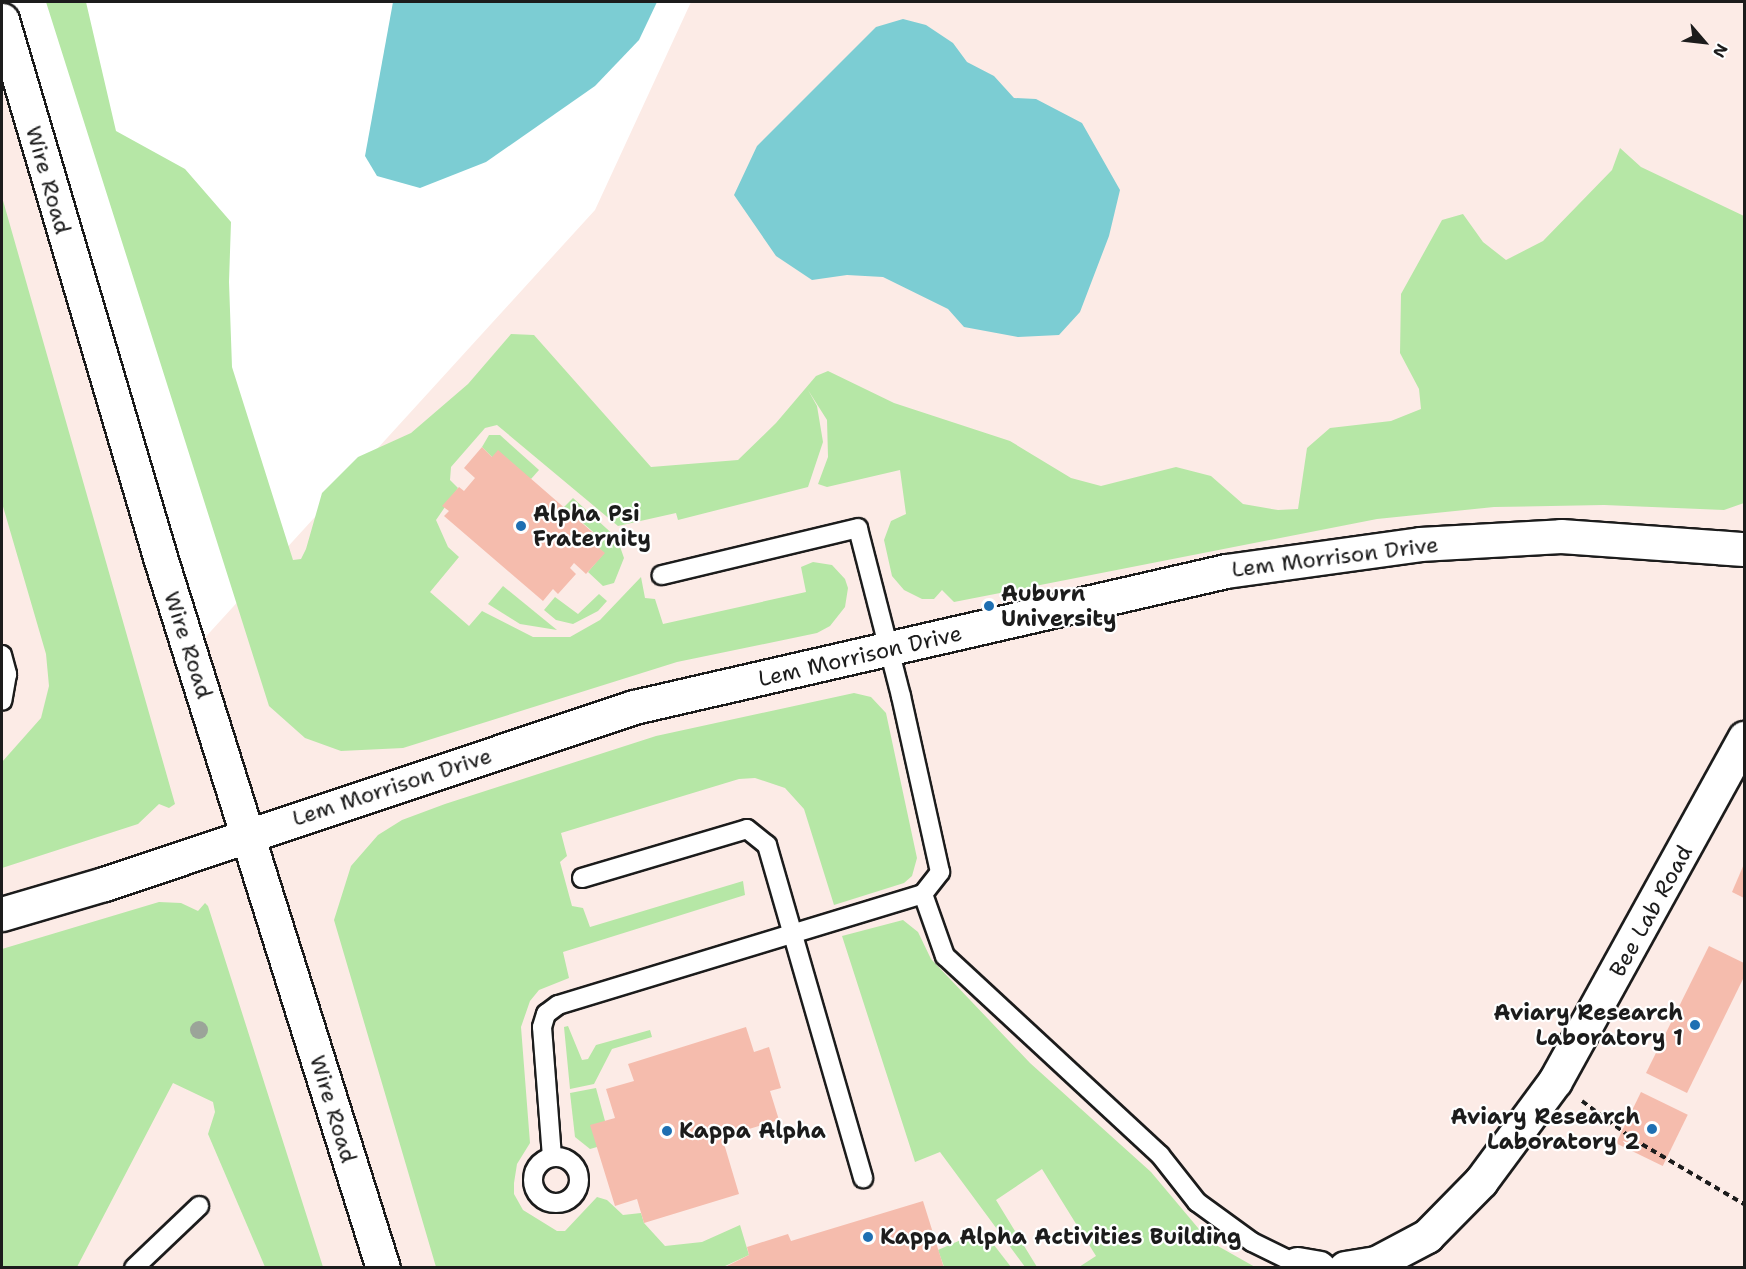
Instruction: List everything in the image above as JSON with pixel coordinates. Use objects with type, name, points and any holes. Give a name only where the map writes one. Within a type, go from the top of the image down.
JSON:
[{"type":"street","name":"Wire Road","points":[[2,20],[160,557],[383,1268]]},
{"type":"street","name":"Lem Morrison Drive","points":[[2,914],[634,707],[1226,571],[1420,544],[1561,536],[1744,549]]},
{"type":"street","name":"Bee Lab Road","points":[[1345,1268],[1376,1263],[1426,1236],[1481,1181],[1555,1082],[1744,738]]},
{"type":"lane","points":[[552,1157],[542,1027],[546,1014],[558,1005],[923,894],[940,872],[858,528],[662,575]]},
{"type":"lane","points":[[2,655],[7,674],[2,701]]},
{"type":"lane","points":[[582,878],[747,829],[766,845],[863,1178]]},
{"type":"lane","points":[[923,894],[945,956],[1160,1155],[1197,1202],[1252,1242],[1308,1266]]},
{"type":"lane","points":[[134,1268],[199,1206]]},
{"type":"path","points":[[1555,1082],[1633,1139],[1744,1204]]},
{"type":"shaded area","name":"Auburn University","points":[[691,2],[1744,2],[1744,1267],[2,1267],[2,20],[190,654],[595,210]]},
{"type":"green space","points":[[46,2],[86,2],[116,131],[185,169],[231,222],[229,282],[232,367],[293,560],[301,559],[306,549],[322,493],[358,457],[411,433],[468,384],[511,334],[534,335],[651,467],[738,460],[776,423],[816,376],[828,371],[894,403],[1010,441],[1071,478],[1101,486],[1176,467],[1211,476],[1243,504],[1278,510],[1298,509],[1307,448],[1330,428],[1391,421],[1421,409],[1419,389],[1400,353],[1401,294],[1442,220],[1463,214],[1483,242],[1506,260],[1543,241],[1612,170],[1620,148],[1641,167],[1744,216],[1744,503],[1724,510],[1604,505],[1494,507],[1377,519],[954,602],[942,590],[934,599],[922,599],[904,590],[892,576],[884,540],[891,521],[906,514],[900,470],[827,487],[818,484],[828,457],[827,420],[808,390],[817,406],[823,442],[808,487],[678,520],[676,513],[618,526],[497,425],[485,428],[451,467],[450,480],[458,488],[436,520],[448,547],[459,557],[430,592],[469,626],[482,611],[533,637],[570,637],[600,620],[641,577],[645,598],[655,599],[663,624],[806,592],[801,567],[813,562],[832,565],[845,579],[848,588],[845,607],[830,626],[817,633],[677,662],[403,748],[341,751],[305,738],[269,706]]},
{"type":"green space","points":[[2,197],[175,804],[169,808],[159,804],[138,824],[2,868],[2,762],[41,718],[49,686],[46,654],[2,503]]},
{"type":"green space","points":[[489,435],[500,435],[539,470],[531,479],[492,457],[482,447]]},
{"type":"green space","points":[[573,498],[617,538],[624,558],[614,583],[603,586],[588,572],[604,553],[593,543],[598,536],[564,507]]},
{"type":"green space","points":[[503,586],[557,630],[520,624],[488,604]]},
{"type":"green space","points":[[599,594],[607,601],[598,611],[573,624],[556,620],[544,610],[555,597],[578,614]]},
{"type":"green space","points":[[854,693],[871,697],[886,713],[917,858],[912,876],[904,883],[834,905],[804,809],[785,788],[755,778],[739,779],[561,833],[567,856],[560,862],[572,906],[583,908],[590,927],[743,881],[745,895],[563,952],[569,978],[539,990],[530,1001],[521,1027],[530,1143],[517,1164],[514,1194],[523,1210],[557,1231],[565,1231],[597,1197],[607,1200],[623,1215],[641,1213],[644,1223],[665,1246],[702,1242],[740,1225],[749,1255],[723,1267],[436,1267],[334,920],[351,866],[378,835],[402,820],[445,804],[656,736]]},
{"type":"green space","points":[[159,902],[181,903],[198,911],[205,903],[208,906],[323,1267],[265,1267],[208,1134],[215,1112],[213,1102],[173,1083],[77,1267],[2,1267],[2,949]]},
{"type":"green space","points":[[903,920],[918,932],[931,959],[1030,1063],[1151,1172],[1209,1241],[1255,1267],[1079,1267],[1096,1256],[1042,1169],[996,1200],[1037,1267],[1025,1267],[940,1152],[915,1162],[842,936]]},
{"type":"green space","points":[[568,1026],[582,1060],[588,1059],[596,1045],[650,1030],[652,1037],[612,1049],[594,1084],[570,1089],[564,1027]]},
{"type":"green space","points":[[596,1088],[605,1121],[597,1147],[590,1149],[575,1137],[570,1093]]},
{"type":"green space","points":[[979,1232],[987,1236],[1011,1267],[944,1267],[938,1250]]},
{"type":"water","points":[[393,2],[657,2],[639,40],[595,86],[486,162],[420,188],[377,176],[365,156]]},
{"type":"water","points":[[903,19],[926,25],[953,43],[967,62],[994,76],[1014,98],[1036,99],[1082,123],[1120,190],[1109,236],[1080,312],[1059,335],[1018,337],[964,327],[948,309],[883,277],[847,275],[812,280],[776,256],[734,195],[757,146],[876,27]]},
{"type":"building","name":"Alpha Psi Fraternity","points":[[482,447],[492,457],[498,450],[598,537],[593,543],[605,553],[586,574],[574,563],[570,568],[576,574],[558,594],[553,589],[543,601],[444,516],[449,511],[442,506],[459,487],[464,491],[475,478],[464,468]]},
{"type":"building","points":[[1744,864],[1744,898],[1732,892]]},
{"type":"building","name":"Aviary Research Laboratory 1","points":[[1709,946],[1744,963],[1744,977],[1687,1093],[1646,1073]]},
{"type":"building","name":"Kappa Alpha","points":[[746,1027],[754,1052],[769,1047],[781,1088],[770,1091],[779,1120],[722,1137],[739,1194],[644,1223],[637,1199],[615,1206],[590,1125],[615,1118],[606,1089],[634,1081],[628,1064]]},
{"type":"building","name":"Aviary Research Laboratory 2","points":[[1641,1092],[1688,1115],[1663,1166],[1616,1143]]},
{"type":"building","name":"Kappa Alpha Activities Building","points":[[923,1201],[944,1268],[723,1268],[749,1255],[747,1247],[788,1234],[791,1241]]},
{"type":"place","name":"Alpha Psi Fraternity","points":[[521,526]]},
{"type":"place","name":"Auburn University","points":[[989,606]]},
{"type":"place","name":"Aviary Research Laboratory 1","points":[[1695,1025]]},
{"type":"place","name":"Aviary Research Laboratory 2","points":[[1652,1129]]},
{"type":"place","name":"Kappa Alpha","points":[[667,1131]]},
{"type":"place","name":"Kappa Alpha Activities Building","points":[[868,1237]]}]
